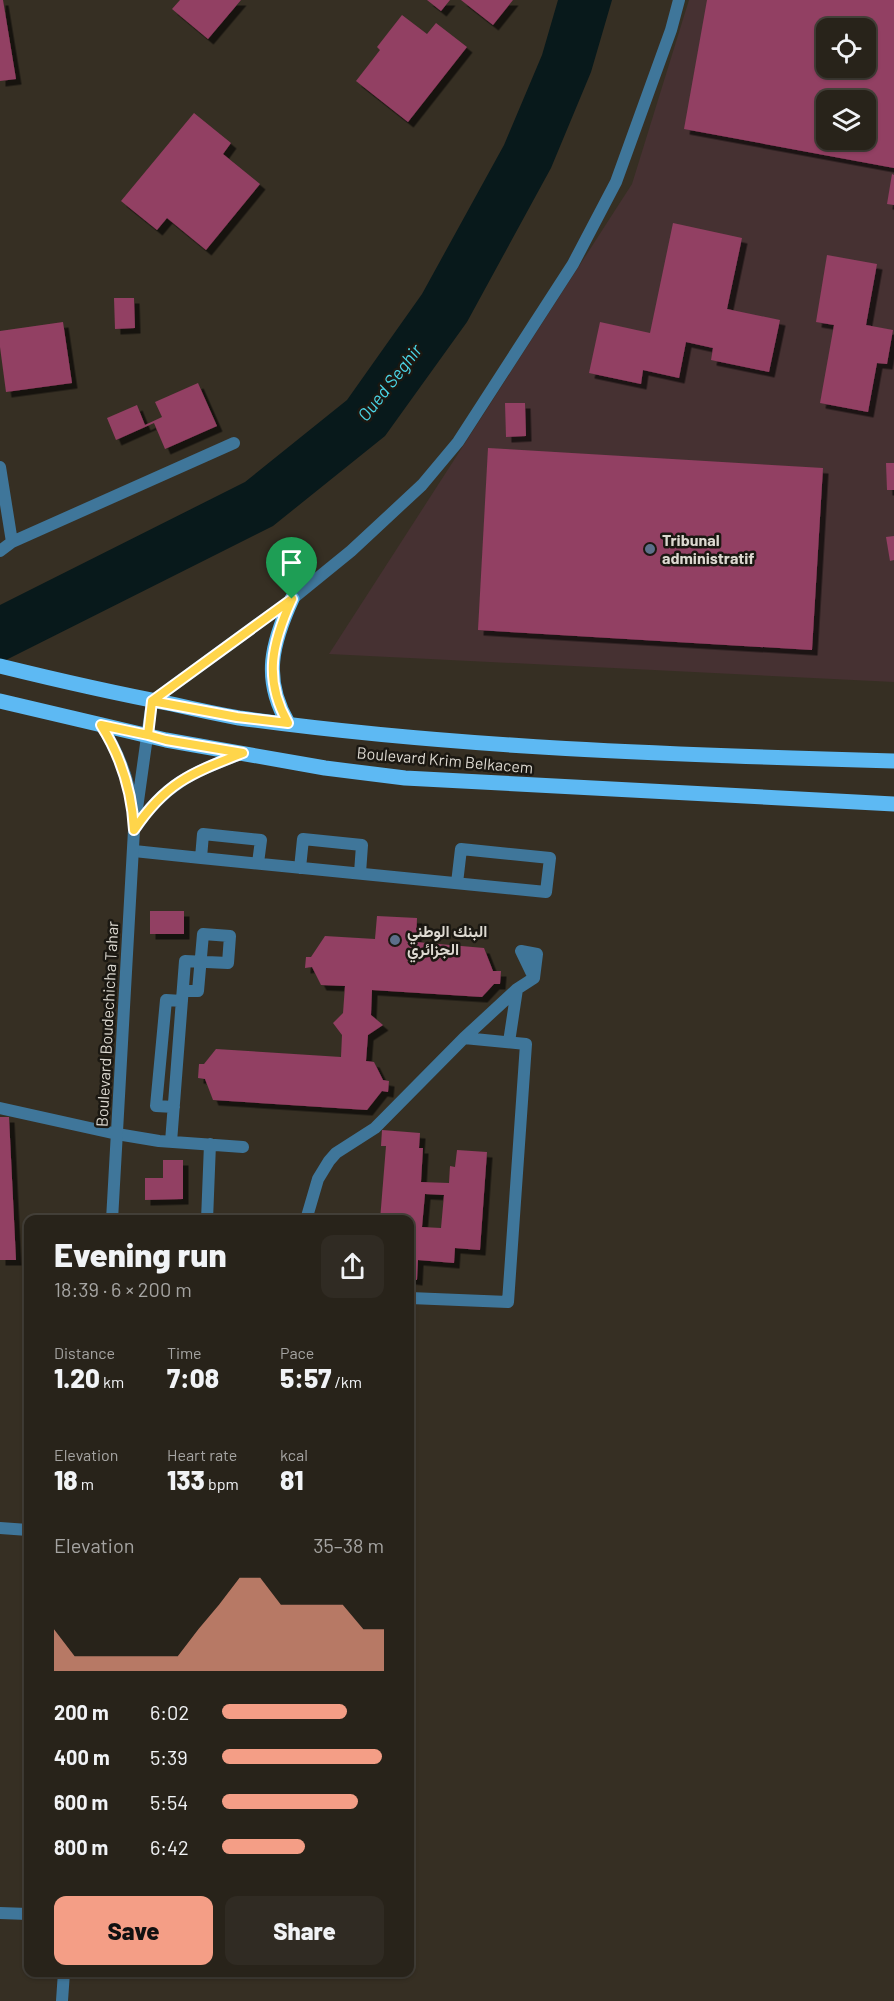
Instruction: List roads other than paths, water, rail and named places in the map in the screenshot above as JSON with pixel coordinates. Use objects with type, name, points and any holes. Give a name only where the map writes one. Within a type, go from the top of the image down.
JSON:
[{"type":"main road","points":[[288,723],[279,708],[274,692],[273,661],[278,629],[292,599]]},
{"type":"main road","name":"Boulevard Krim Belkacem","points":[[0,666],[116,694],[237,717],[364,734],[574,749],[742,757],[894,760]]},
{"type":"main road","name":"Boulevard Krim Belkacem","points":[[0,701],[166,740],[325,768],[405,778],[894,804]]},
{"type":"street","points":[[152,701],[292,599],[366,538],[422,485],[458,442],[573,264],[616,182],[671,30],[679,0]]},
{"type":"street","points":[[0,551],[12,542],[234,443]]},
{"type":"street","points":[[0,467],[12,542]]},
{"type":"street","name":"Boulevard Boudechicha Tahar","points":[[134,830],[152,701]]},
{"type":"street","name":"Boulevard Boudechicha Tahar","points":[[98,723],[113,744],[125,775],[133,807],[134,830],[112,1215]]},
{"type":"street","points":[[134,830],[148,808],[178,782],[203,768],[243,753]]},
{"type":"street","points":[[201,858],[203,834],[261,840],[258,863]]},
{"type":"street","points":[[300,868],[303,839],[362,845],[360,873]]},
{"type":"street","points":[[134,851],[546,892],[550,858],[461,849],[458,883]]},
{"type":"street","points":[[171,1142],[174,1107],[156,1106],[166,1000],[198,991],[201,962]]},
{"type":"street","points":[[307,1215],[318,1179],[336,1153],[375,1128],[464,1038],[517,989],[534,978]]},
{"type":"street","points":[[509,1042],[517,989]]},
{"type":"street","points":[[414,1298],[508,1302],[526,1044],[464,1038]]},
{"type":"street","points":[[0,1108],[117,1134],[171,1142],[243,1147]]},
{"type":"street","points":[[207,1215],[210,1144]]},
{"type":"street","points":[[0,1528],[24,1530]]},
{"type":"street","points":[[0,1914],[24,1914]]},
{"type":"street","points":[[62,2001],[64,1977]]},
{"type":"water","name":"Oued Seghir","points":[[558,0],[612,0],[591,72],[551,168],[467,322],[385,436],[273,526],[0,663],[0,605],[245,482],[347,400],[422,294],[504,145],[542,55]]},
{"type":"place","name":"Tribunal administratif","points":[[650,549]]},
{"type":"place","name":"البنك الوطني الجزائري","points":[[395,940]]}]
